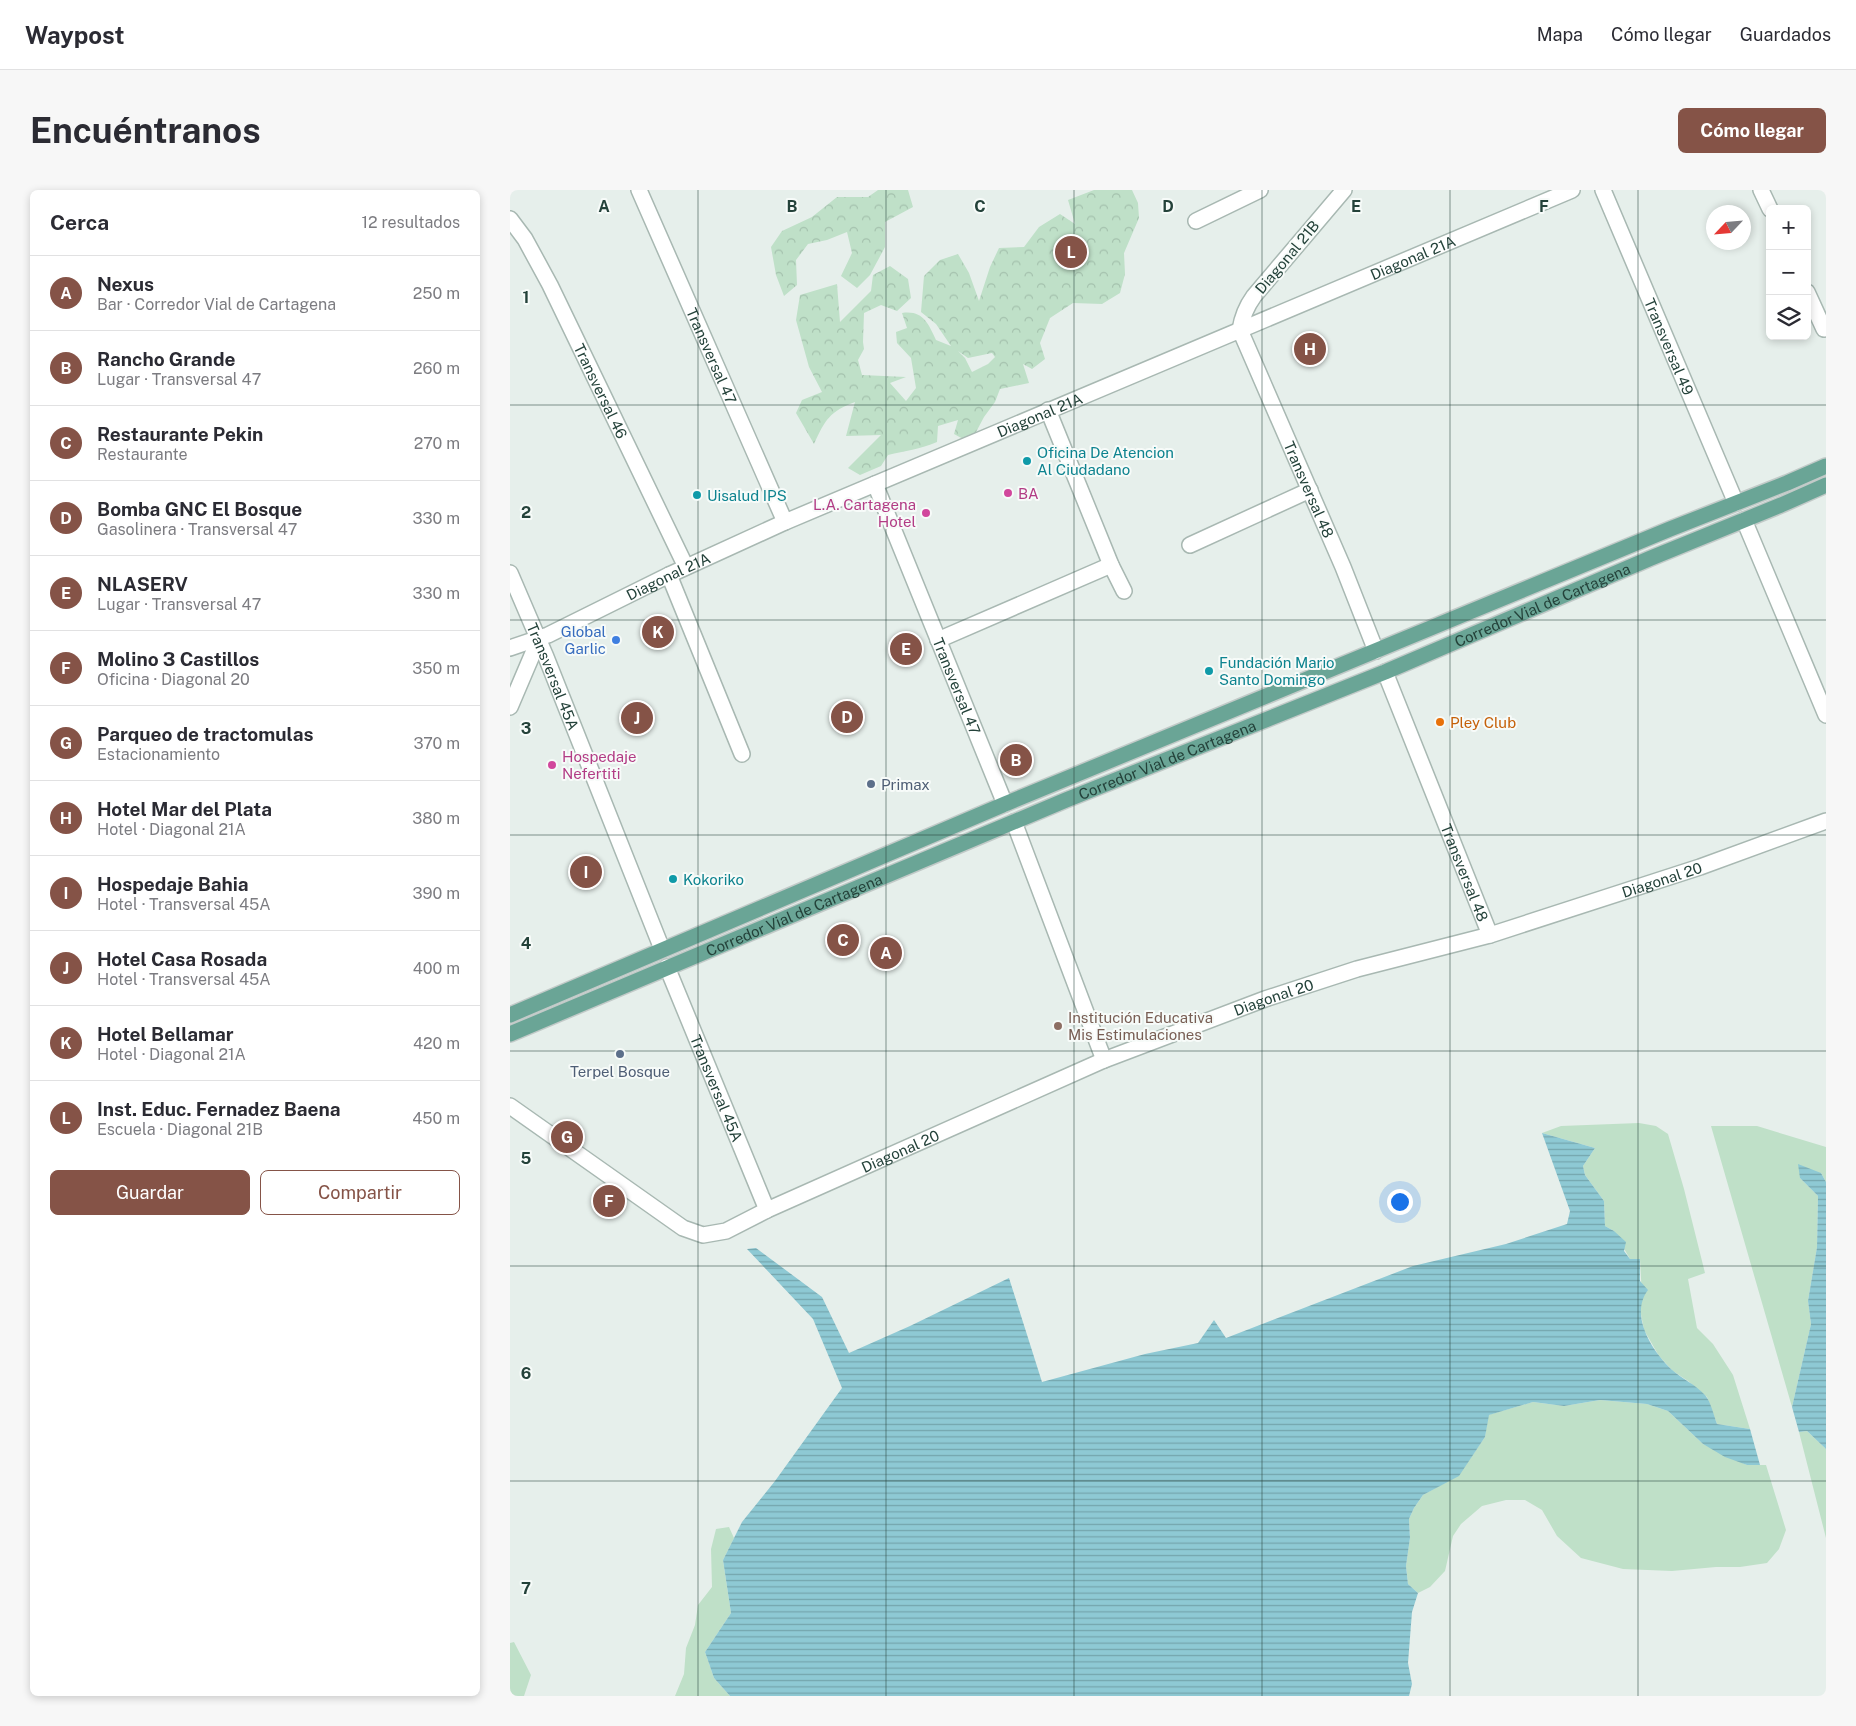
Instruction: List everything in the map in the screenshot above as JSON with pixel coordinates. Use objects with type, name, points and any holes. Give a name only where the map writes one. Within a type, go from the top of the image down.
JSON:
[{"type":"main road","name":"Corredor Vial de Cartagena","points":[[510,1014],[1005,804],[1826,466]]},
{"type":"main road","name":"Corredor Vial de Cartagena","points":[[510,1034],[1014,822],[1385,672],[1826,485]]},
{"type":"street","name":"Transversal 47","points":[[639,190],[785,522]]},
{"type":"street","points":[[1196,222],[1260,190]]},
{"type":"street","name":"Diagonal 21B","points":[[1240,330],[1247,306],[1254,296],[1344,190]]},
{"type":"street","name":"Diagonal 21A","points":[[510,648],[539,639],[669,575],[785,522],[1572,190]]},
{"type":"street","name":"Transversal 49","points":[[1603,190],[1736,503]]},
{"type":"street","points":[[1761,190],[1768,205]]},
{"type":"street","name":"Transversal 46","points":[[510,219],[550,285],[686,567]]},
{"type":"street","points":[[1808,295],[1824,329]]},
{"type":"street","name":"Transversal 48","points":[[1240,330],[1310,490],[1376,650]]},
{"type":"street","points":[[1048,410],[1111,565],[1124,591]]},
{"type":"street","name":"Transversal 47","points":[[875,484],[1005,804]]},
{"type":"street","points":[[1190,545],[1310,490]]},
{"type":"street","points":[[1744,520],[1826,716]]},
{"type":"street","points":[[938,640],[1111,565]]},
{"type":"street","name":"Transversal 45A","points":[[510,573],[539,639],[662,948]]},
{"type":"street","points":[[669,575],[742,754]]},
{"type":"street","points":[[510,707],[539,639]]},
{"type":"street","name":"Transversal 48","points":[[1385,672],[1490,936]]},
{"type":"street","name":"Diagonal 20","points":[[510,1106],[683,1228],[703,1234],[726,1231],[767,1210],[1104,1060],[1265,1000],[1357,969],[1490,936],[1700,867],[1826,821]]},
{"type":"street","points":[[1014,822],[1104,1060]]},
{"type":"street","name":"Transversal 45A","points":[[667,967],[767,1210]]},
{"type":"green space","points":[[878,190],[908,190],[913,207],[885,222],[885,247],[870,275],[857,288],[841,276],[852,253],[847,232],[827,240],[808,244],[796,260],[797,285],[784,296],[776,275],[771,247],[782,231],[812,217],[837,197],[868,197]]},
{"type":"green space","points":[[1094,190],[1132,190],[1138,203],[1139,218],[1124,253],[1125,274],[1120,293],[1102,304],[1073,303],[1050,318],[1040,343],[1045,359],[1032,369],[1023,364],[1029,383],[1000,389],[995,402],[975,434],[965,440],[954,434],[958,420],[938,426],[937,442],[888,455],[881,466],[860,475],[848,468],[881,435],[846,436],[855,402],[829,417],[814,444],[796,413],[802,400],[822,392],[809,367],[796,320],[800,295],[837,284],[840,322],[871,291],[873,275],[890,266],[908,279],[911,298],[897,311],[881,305],[864,313],[864,349],[858,360],[862,375],[906,377],[890,383],[906,401],[916,388],[911,358],[897,343],[896,332],[907,328],[902,313],[920,316],[927,323],[936,340],[951,346],[936,324],[921,312],[924,276],[940,260],[958,254],[969,273],[979,301],[990,267],[999,248],[1024,247],[1039,227],[1060,214],[1075,224],[1068,200]],"holes":[[[958,351],[968,358],[992,353],[995,357],[988,364],[972,372],[965,358]]]},
{"type":"green space","points":[[1639,1123],[1656,1126],[1668,1134],[1705,1273],[1688,1279],[1697,1328],[1713,1344],[1733,1375],[1750,1429],[1717,1424],[1707,1397],[1673,1371],[1659,1356],[1644,1330],[1640,1309],[1642,1298],[1640,1259],[1630,1259],[1614,1231],[1605,1226],[1604,1201],[1585,1175],[1583,1166],[1595,1148],[1542,1133],[1561,1126]]},
{"type":"green space","points":[[1711,1126],[1757,1126],[1826,1147],[1826,1182],[1821,1173],[1800,1178],[1818,1196],[1817,1247],[1808,1301],[1811,1324],[1792,1407]]},
{"type":"green space","points":[[1600,1400],[1647,1404],[1668,1411],[1703,1444],[1747,1465],[1766,1465],[1786,1530],[1779,1549],[1767,1563],[1740,1567],[1672,1571],[1623,1569],[1581,1558],[1557,1536],[1542,1510],[1525,1500],[1506,1500],[1482,1506],[1461,1524],[1453,1536],[1445,1571],[1430,1587],[1418,1593],[1408,1584],[1406,1566],[1410,1538],[1409,1519],[1414,1508],[1423,1495],[1459,1475],[1485,1437],[1488,1415],[1533,1402],[1564,1406]]},
{"type":"green space","points":[[1807,1431],[1826,1449],[1826,1538],[1799,1432]]},
{"type":"green space","points":[[729,1527],[734,1538],[723,1560],[731,1613],[705,1652],[714,1678],[730,1696],[675,1696],[684,1674],[686,1648],[695,1625],[698,1605],[712,1587],[711,1549],[716,1529]]},
{"type":"green space","points":[[514,1642],[531,1675],[524,1696],[510,1696],[510,1643]]},
{"type":"water","points":[[1542,1133],[1595,1148],[1583,1166],[1585,1175],[1604,1201],[1605,1226],[1626,1242],[1624,1251],[1630,1259],[1640,1259],[1640,1281],[1648,1290],[1641,1310],[1642,1321],[1650,1343],[1671,1369],[1705,1395],[1711,1405],[1717,1424],[1750,1429],[1760,1465],[1747,1465],[1725,1457],[1703,1444],[1668,1411],[1647,1404],[1600,1400],[1564,1406],[1533,1402],[1489,1415],[1485,1437],[1459,1476],[1423,1495],[1409,1519],[1410,1538],[1406,1566],[1408,1584],[1418,1593],[1412,1612],[1408,1663],[1412,1684],[1409,1696],[730,1696],[714,1678],[705,1652],[731,1613],[723,1560],[742,1522],[775,1481],[842,1388],[813,1319],[747,1249],[756,1248],[822,1297],[849,1353],[1009,1278],[1042,1382],[1145,1354],[1198,1343],[1214,1320],[1226,1338],[1413,1266],[1506,1244],[1567,1224],[1570,1211]]},
{"type":"water","points":[[1798,1164],[1821,1173],[1826,1182],[1826,1449],[1807,1431],[1799,1432],[1792,1407],[1811,1324],[1808,1301],[1817,1247],[1818,1196],[1800,1178]]},
{"type":"place","name":"Inst. Educ. Fernadez Baena","points":[[1071,252]]},
{"type":"place","name":"Hotel Mar del Plata","points":[[1310,349]]},
{"type":"place","name":"Oficina De Atencion Al Ciudadano","points":[[1027,461]]},
{"type":"place","name":"BA","points":[[1008,493]]},
{"type":"place","name":"Uisalud IPS","points":[[697,495]]},
{"type":"place","name":"L.A. Cartagena Hotel","points":[[926,513]]},
{"type":"place","name":"Hotel Bellamar","points":[[658,632]]},
{"type":"place","name":"Global Garlic","points":[[616,640]]},
{"type":"place","name":"NLASERV","points":[[906,649]]},
{"type":"place","name":"Fundación Mario Santo Domingo","points":[[1209,671]]},
{"type":"place","name":"Bomba GNC El Bosque","points":[[847,717]]},
{"type":"place","name":"Hotel Casa Rosada","points":[[637,718]]},
{"type":"place","name":"Pley Club","points":[[1440,722]]},
{"type":"place","name":"Rancho Grande","points":[[1016,760]]},
{"type":"place","name":"Hospedaje Nefertiti","points":[[552,765]]},
{"type":"place","name":"Primax","points":[[871,784]]},
{"type":"place","name":"Hospedaje Bahia","points":[[586,872]]},
{"type":"place","name":"Kokoriko","points":[[673,879]]},
{"type":"place","name":"Restaurante Pekin","points":[[843,940]]},
{"type":"place","name":"Nexus","points":[[886,953]]},
{"type":"place","name":"Institución Educativa Mis Estimulaciones","points":[[1058,1026]]},
{"type":"place","name":"Terpel Bosque","points":[[620,1054]]},
{"type":"place","name":"Parqueo de tractomulas","points":[[567,1137]]},
{"type":"place","name":"Molino 3 Castillos","points":[[609,1201]]}]
